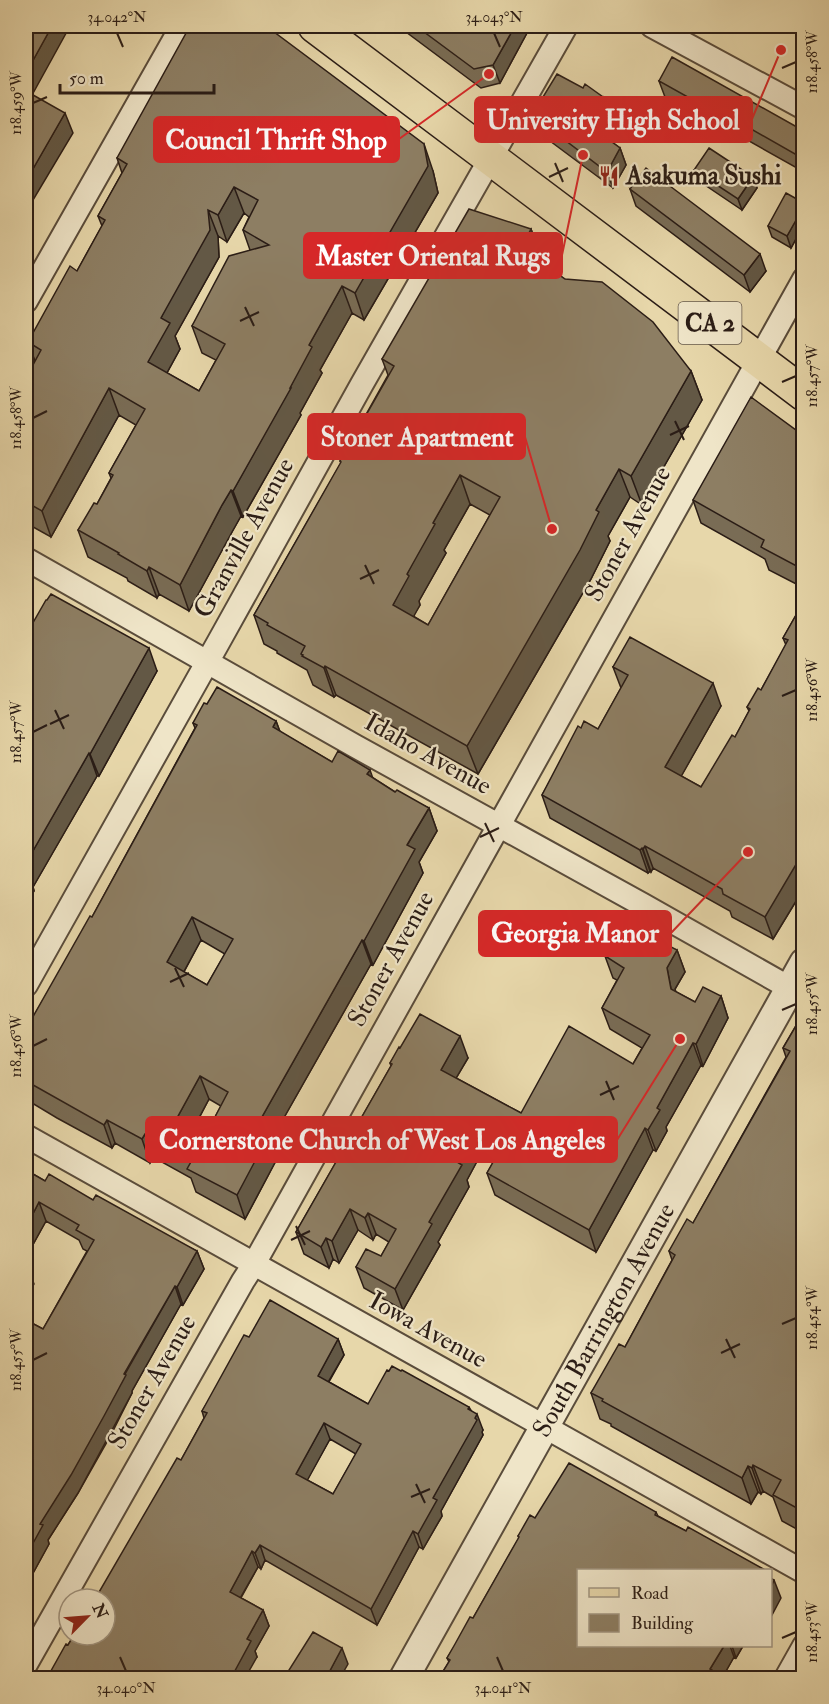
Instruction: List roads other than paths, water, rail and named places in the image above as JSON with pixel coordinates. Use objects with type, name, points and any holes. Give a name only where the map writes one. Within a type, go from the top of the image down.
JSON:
[{"type":"main road","name":"CA 2","points":[[315,26],[804,394]]},
{"type":"street","points":[[26,301],[182,26]]},
{"type":"street","name":"Granville Avenue","points":[[26,985],[356,394],[566,26]]},
{"type":"street","points":[[652,26],[804,108]]},
{"type":"street","name":"Stoner Avenue","points":[[26,1664],[254,1264],[804,279]]},
{"type":"street","name":"Idaho Avenue","points":[[26,559],[796,992]]},
{"type":"street","name":"South Barrington Avenue","points":[[404,1678],[544,1427],[796,992],[804,963]]},
{"type":"street","name":"Iowa Avenue","points":[[26,1136],[804,1572]]},
{"type":"street","points":[[786,1678],[804,1647]]},
{"type":"place","name":"University High School","points":[[781,50]]},
{"type":"place","name":"Council Thrift Shop","points":[[489,74]]},
{"type":"place","name":"Master Oriental Rugs","points":[[583,155]]},
{"type":"place","name":"Asakuma Sushi","points":[[609,176]]},
{"type":"place","name":"Stoner Apartment","points":[[552,529]]},
{"type":"place","name":"Georgia Manor","points":[[748,852]]},
{"type":"place","name":"Cornerstone Church of West Los Angeles","points":[[680,1039]]}]
